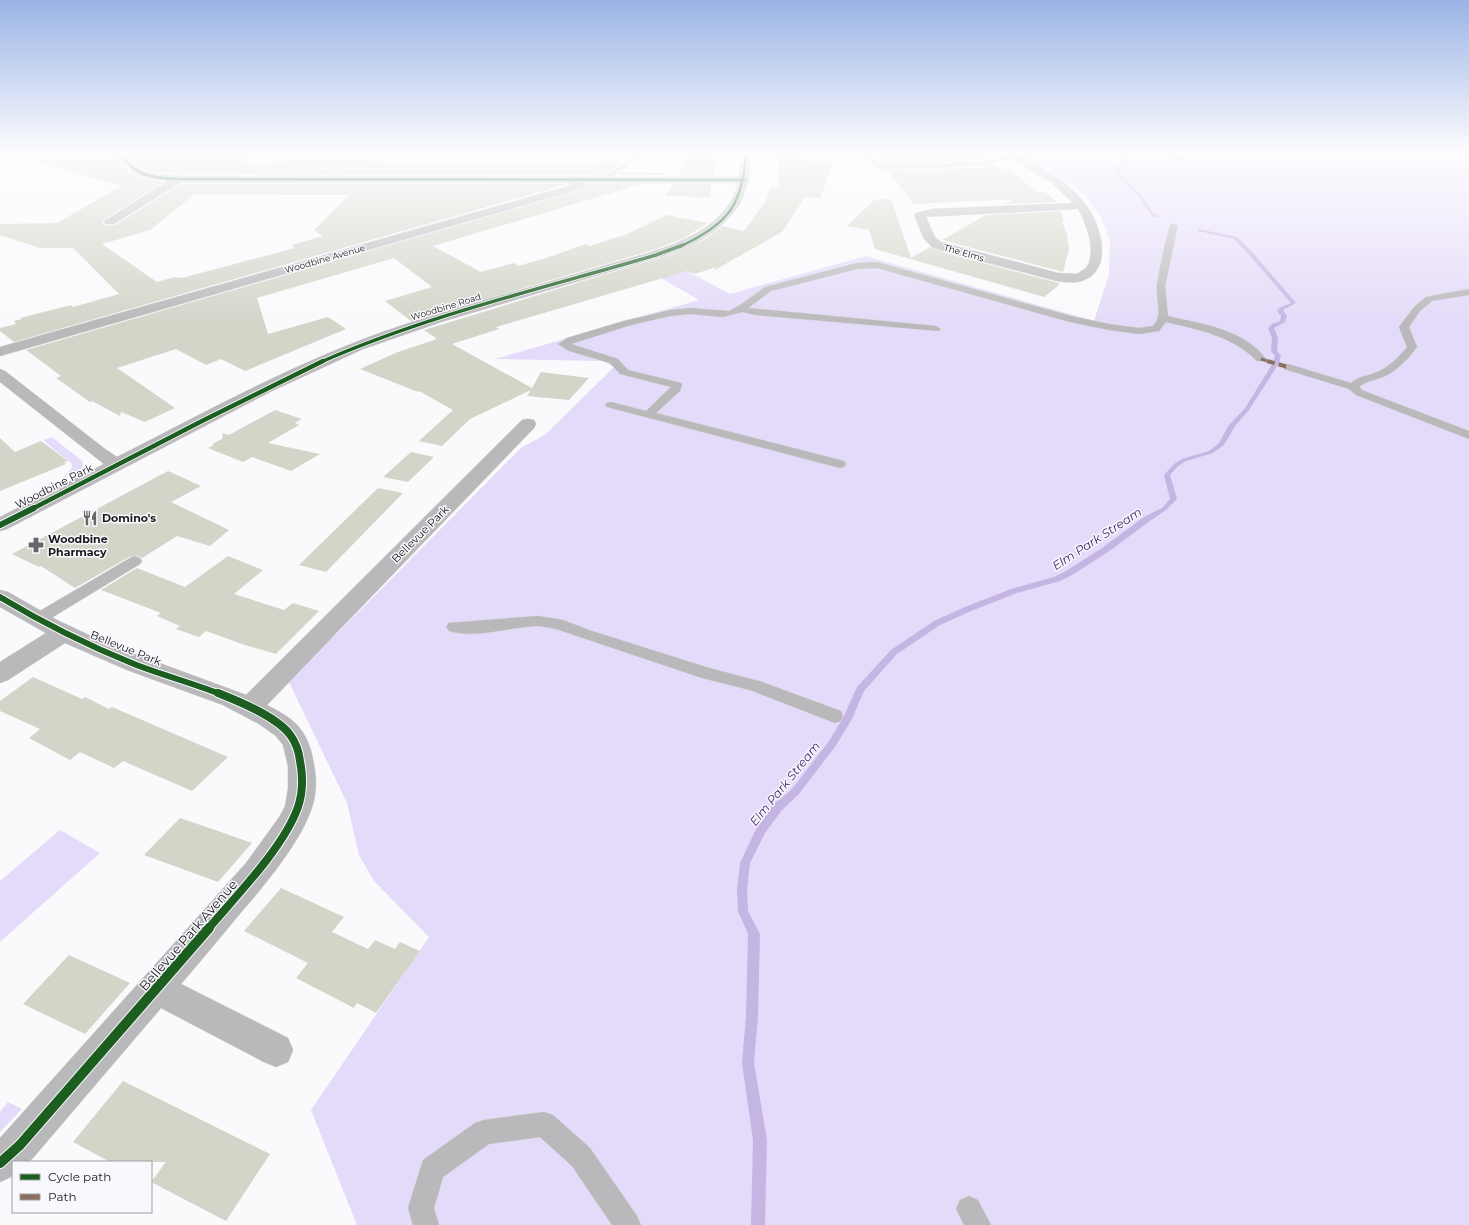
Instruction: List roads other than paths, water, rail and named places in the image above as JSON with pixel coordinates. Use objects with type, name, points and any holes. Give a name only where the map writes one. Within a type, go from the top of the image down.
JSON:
[{"type":"street","points":[[110,222],[129,210]]},
{"type":"street","name":"Woodbine Avenue","points":[[0,352],[495,210]]},
{"type":"street","name":"Woodbine Road","points":[[116,464],[289,377],[374,340],[456,312],[595,273],[662,252],[690,241],[711,229],[730,210]]},
{"type":"street","name":"The Elms","points":[[978,210],[932,212],[920,215],[930,239],[937,245],[1064,278],[1085,276],[1090,272],[1096,260],[1097,249],[1094,227],[1084,210]]},
{"type":"street","name":"Woodbine Park","points":[[0,374],[99,453],[116,464],[0,525]]},
{"type":"street","name":"Bellevue Park","points":[[0,597],[63,633],[135,664],[250,706],[528,424]]},
{"type":"street","points":[[0,674],[63,633]]},
{"type":"street","name":"Bellevue Park Avenue","points":[[0,1163],[20,1144],[157,989],[271,855],[299,806],[302,774],[298,750],[287,730],[250,706]]},
{"type":"street","name":"Bellevue Park Avenue","points":[[157,989],[276,1050]]},
{"type":"lane","points":[[650,414],[676,390],[677,385],[624,372],[614,361],[573,349],[563,344],[578,337],[659,315],[696,310],[719,314],[729,314],[740,309],[759,293],[768,289],[857,266],[877,265],[1089,324],[1145,332],[1157,328],[1163,318],[1164,306],[1161,296],[1161,286],[1168,262],[1174,226]]},
{"type":"lane","points":[[1441,298],[1469,292]]},
{"type":"lane","points":[[1353,387],[1357,382],[1381,374],[1392,368],[1408,353],[1412,347],[1412,343],[1404,330],[1405,325],[1422,303],[1429,298],[1469,300]]},
{"type":"lane","points":[[740,309],[755,312],[936,328]]},
{"type":"lane","points":[[1163,318],[1232,336],[1245,344],[1261,359]]},
{"type":"lane","points":[[1288,367],[1353,387],[1360,393],[1469,435]]},
{"type":"lane","points":[[611,405],[840,464]]},
{"type":"lane","points":[[38,619],[135,561]]},
{"type":"lane","points":[[454,627],[481,627],[538,621],[558,624],[584,634],[708,674],[754,684],[835,716]]},
{"type":"lane","points":[[426,1225],[421,1208],[432,1169],[484,1132],[544,1124],[581,1157],[628,1225]]},
{"type":"waterway","name":"Elm Park Stream","points":[[1150,210],[1153,215],[1158,217]]},
{"type":"waterway","name":"Elm Park Stream","points":[[758,1225],[760,1140],[748,1063],[752,1016],[754,934],[743,911],[742,890],[745,863],[761,830],[778,807],[795,792],[832,744],[847,719],[860,689],[894,652],[937,623],[968,609],[1014,591],[1057,579],[1069,573],[1105,550],[1147,519],[1164,509],[1174,499],[1167,475],[1176,465],[1184,460],[1211,452],[1222,444],[1232,425],[1247,409],[1276,363],[1278,356],[1274,351],[1275,338],[1271,328],[1282,322],[1284,316],[1280,311],[1281,309],[1294,303],[1235,238],[1199,230]]},
{"type":"place","name":"Domino's","points":[[90,518]]},
{"type":"place","name":"Woodbine Pharmacy","points":[[36,545]]}]
